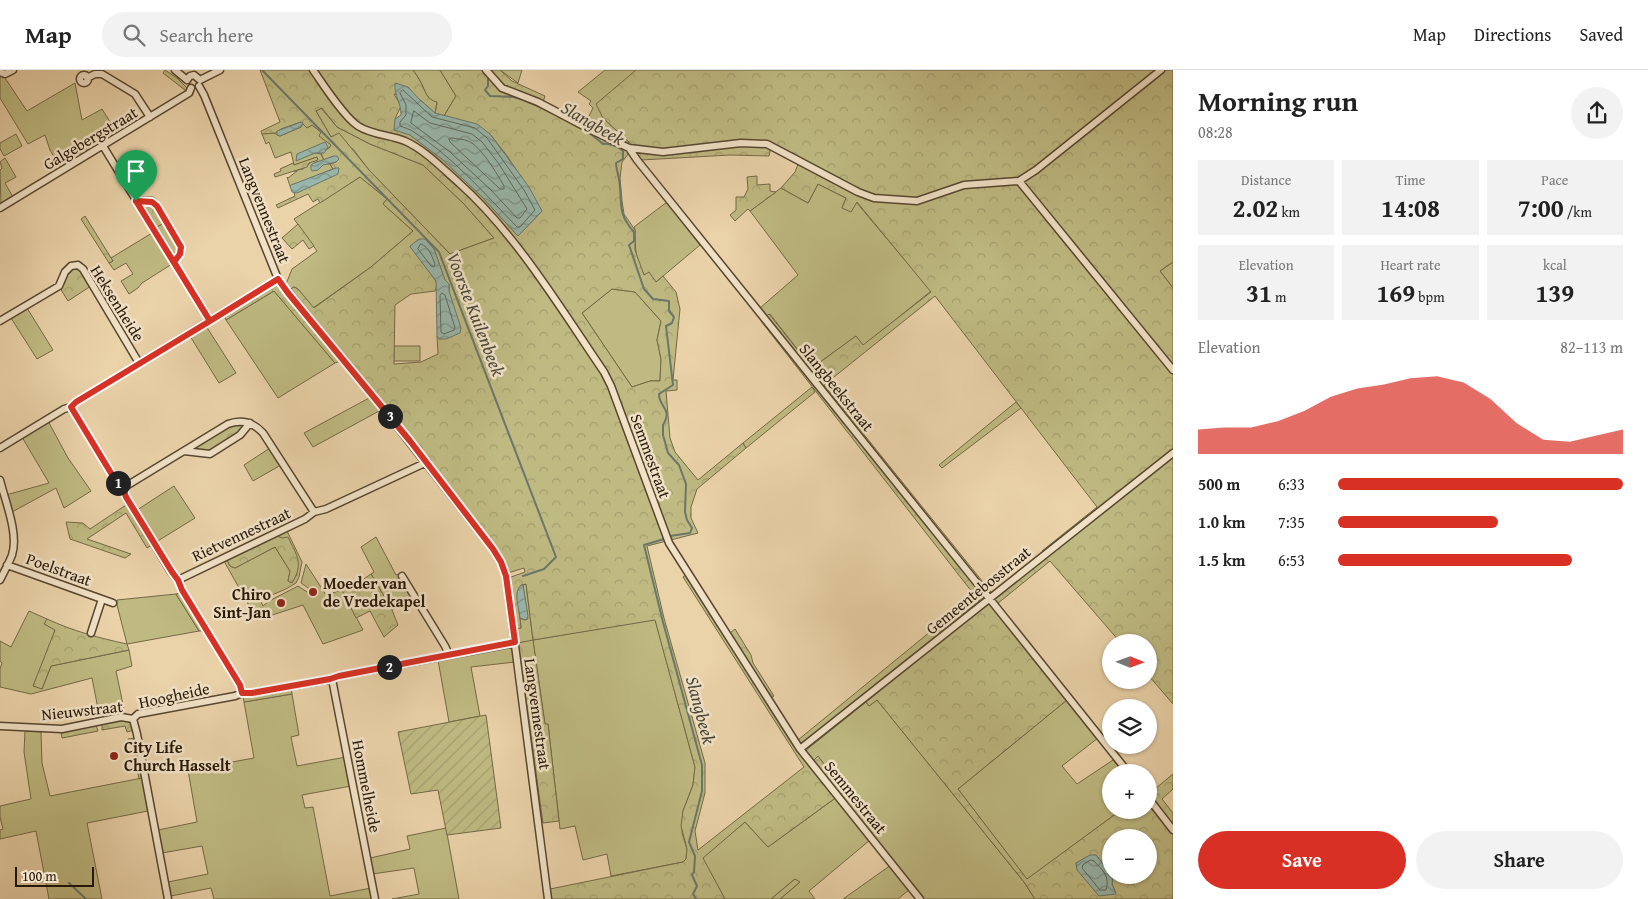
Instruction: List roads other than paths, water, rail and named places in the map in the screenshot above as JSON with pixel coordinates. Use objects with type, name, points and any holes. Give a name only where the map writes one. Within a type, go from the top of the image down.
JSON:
[{"type":"street","points":[[0,72],[5,74],[13,70]]},
{"type":"street","points":[[175,70],[187,80],[191,88],[220,70]]},
{"type":"street","name":"Semmestraat","points":[[313,70],[351,121],[367,130],[403,140],[418,148],[467,191],[526,258],[604,372],[668,542],[800,749],[920,899]]},
{"type":"street","points":[[486,70],[502,88],[538,102],[629,148],[664,152],[741,143],[767,144],[858,192],[874,198],[917,201],[964,185],[1020,181],[1161,70]]},
{"type":"street","points":[[187,80],[194,72],[200,83]]},
{"type":"street","points":[[87,78],[95,74],[102,74],[120,84],[135,94],[150,117]]},
{"type":"street","name":"Langvennestraat","points":[[200,83],[278,279],[427,462],[501,562],[506,576],[548,899]]},
{"type":"street","name":"Galgebergstraat","points":[[0,208],[189,93],[191,88]]},
{"type":"street","points":[[103,146],[210,321]]},
{"type":"street","name":"Slangbeekstraat","points":[[629,148],[636,160],[1122,764]]},
{"type":"street","points":[[1020,181],[1173,370]]},
{"type":"street","points":[[136,201],[152,202],[157,206],[181,247],[180,254],[174,262]]},
{"type":"street","name":"Heksenheide","points":[[0,321],[59,286],[64,272],[72,266],[78,265],[83,269],[139,363]]},
{"type":"street","points":[[0,448],[64,409],[71,407],[139,363],[278,279]]},
{"type":"street","points":[[71,407],[117,483],[123,488],[131,505],[240,685],[242,693]]},
{"type":"street","points":[[123,488],[228,424],[243,421],[250,423],[240,435],[210,454],[184,451]]},
{"type":"street","name":"Rietvennestraat","points":[[250,423],[258,427],[263,433],[314,512]]},
{"type":"street","name":"Gemeentebosstraat","points":[[800,749],[1173,453]]},
{"type":"street","name":"Rietvennestraat","points":[[178,580],[305,519],[314,512],[326,509],[427,462]]},
{"type":"street","points":[[0,480],[14,533],[13,554],[0,580]]},
{"type":"street","name":"Poelstraat","points":[[7,565],[113,603]]},
{"type":"street","points":[[402,576],[445,646],[448,655]]},
{"type":"street","name":"Poelstraat","points":[[91,633],[102,599]]},
{"type":"street","name":"Hoogheide","points":[[133,719],[138,714],[235,696],[242,693],[252,693],[332,679],[339,676],[515,642]]},
{"type":"street","name":"Hommelheide","points":[[332,679],[375,899]]},
{"type":"street","name":"Nieuwstraat","points":[[0,726],[48,729],[122,717],[133,719],[168,899]]},
{"type":"street","points":[[1157,809],[1173,830]]},
{"type":"water","points":[[395,83],[408,87],[435,113],[477,124],[490,134],[529,187],[542,211],[518,236],[483,198],[443,160],[410,135],[394,130],[395,119],[401,115]]},
{"type":"water","points":[[301,122],[303,123],[301,127],[280,136],[277,135],[277,131]]},
{"type":"water","points":[[325,142],[328,147],[324,153],[315,153],[296,161],[297,154]]},
{"type":"water","points":[[337,156],[339,159],[336,162],[323,165],[318,170],[312,171],[311,165]]},
{"type":"water","points":[[339,168],[338,174],[297,193],[292,192],[291,185]]},
{"type":"water","points":[[419,239],[425,239],[434,249],[445,280],[449,284],[449,291],[461,328],[460,333],[446,339],[439,339],[437,336],[436,281],[410,246]]},
{"type":"water","points":[[521,585],[523,585],[528,616],[526,620],[520,618],[518,605],[517,592]]},
{"type":"water","points":[[1090,855],[1096,855],[1102,862],[1102,884],[1112,884],[1116,894],[1099,896],[1077,870],[1076,863]]},
{"type":"waterway","name":"Voorste Kuilenbeek","points":[[262,70],[439,252],[556,557],[544,569],[523,576]]},
{"type":"waterway","name":"Slangbeek","points":[[488,75],[488,86],[485,90],[490,96],[522,99],[555,114]]},
{"type":"waterway","name":"Slangbeek","points":[[573,124],[603,144],[614,146],[623,151],[623,159],[616,163],[616,165],[622,213],[634,232],[634,241],[629,245],[644,289],[653,299],[669,301],[669,311],[674,317],[672,323],[666,326],[673,385],[659,394],[667,415],[663,425],[663,435],[668,453],[679,465],[686,484],[685,512],[692,528],[690,533],[670,536]]},
{"type":"waterway","name":"Slangbeek","points":[[664,539],[644,545],[702,765],[702,791],[689,842],[695,856],[694,872],[692,875],[697,886],[693,894],[696,899]]},
{"type":"waterway","points":[[69,883],[86,899]]},
{"type":"place","name":"Moeder van de Vredekapel","points":[[313,592]]},
{"type":"place","name":"Chiro Sint-Jan","points":[[281,603]]},
{"type":"place","name":"City Life Church Hasselt","points":[[114,756]]}]
